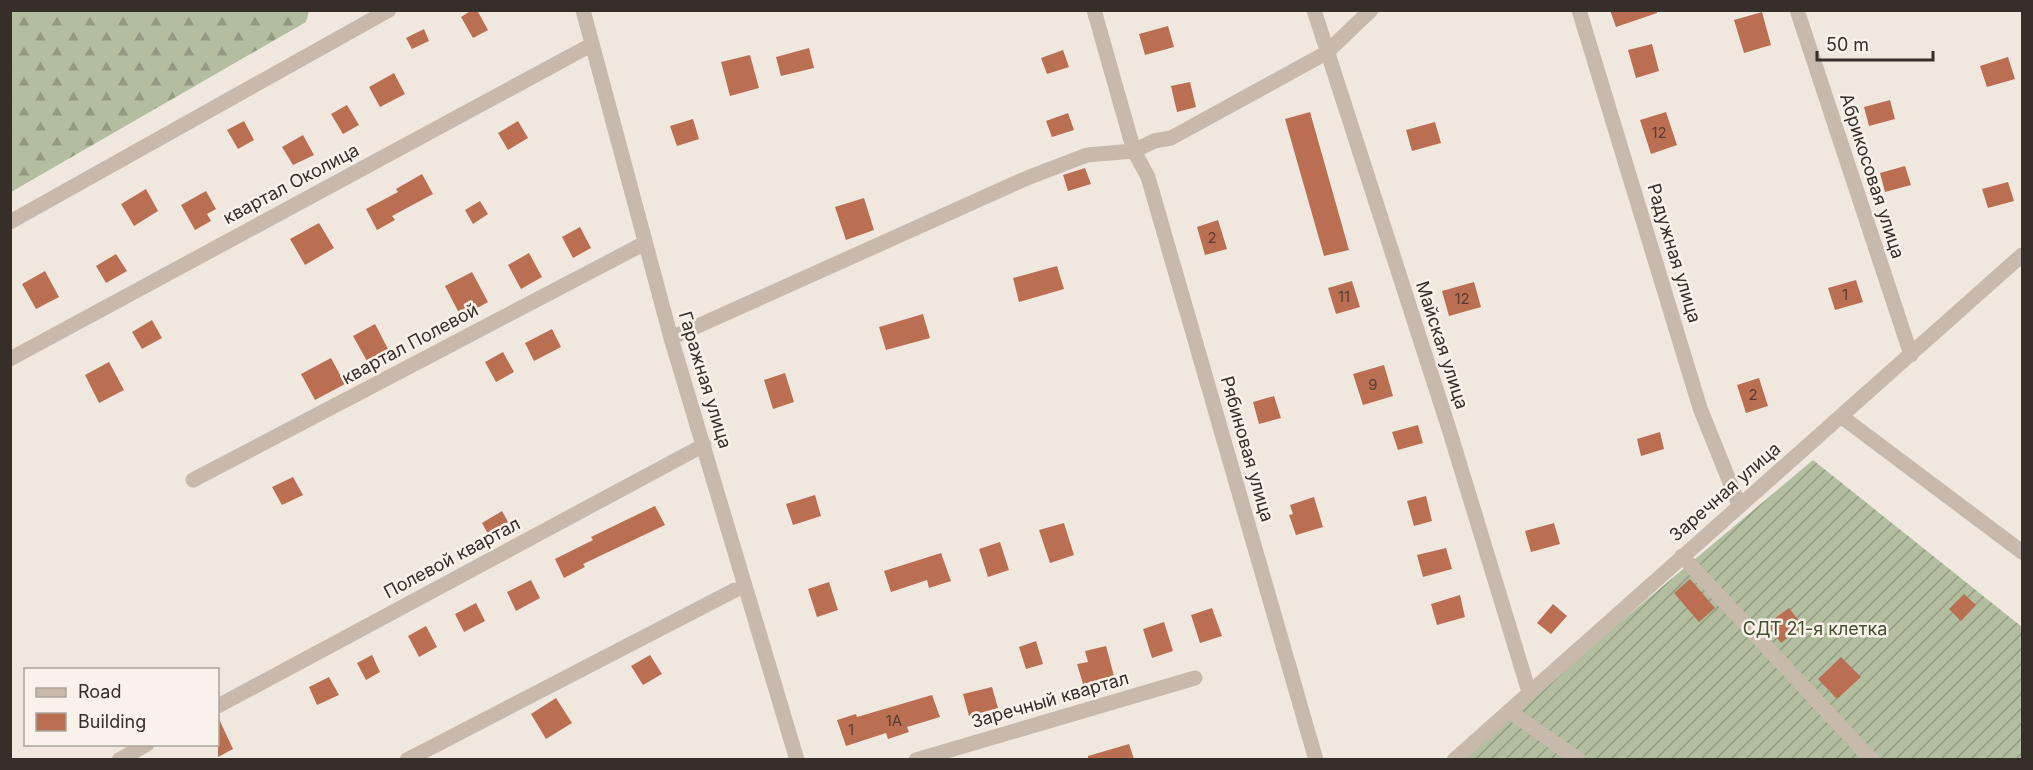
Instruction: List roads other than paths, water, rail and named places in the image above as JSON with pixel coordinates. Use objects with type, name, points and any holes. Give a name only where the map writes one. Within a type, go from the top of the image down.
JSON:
[{"type":"street","points":[[10,222],[389,10]]},
{"type":"street","name":"Гаражная улица","points":[[583,10],[671,338],[797,759]]},
{"type":"street","name":"Рябиновая улица","points":[[1094,10],[1134,151],[1148,177],[1316,759]]},
{"type":"street","name":"Майская улица","points":[[1314,10],[1449,429],[1529,692]]},
{"type":"street","points":[[671,338],[1027,178],[1088,154],[1134,151],[1154,141],[1171,138],[1326,53],[1371,10]]},
{"type":"street","name":"Радужная улица","points":[[1579,10],[1700,408],[1738,505]]},
{"type":"street","name":"Абрикосовая улица","points":[[1797,10],[1911,355]]},
{"type":"street","name":"квартал Околица","points":[[10,359],[591,45]]},
{"type":"street","name":"квартал Полевой","points":[[193,480],[645,243]]},
{"type":"street","name":"Заречная улица","points":[[1454,759],[2022,255]]},
{"type":"street","points":[[1842,417],[2022,552]]},
{"type":"street","name":"Полевой квартал","points":[[219,705],[704,445]]},
{"type":"street","points":[[1682,556],[1872,759]]},
{"type":"street","points":[[407,759],[735,590]]},
{"type":"street","name":"Заречный квартал","points":[[916,759],[1195,678]]},
{"type":"street","points":[[1509,711],[1578,759]]},
{"type":"street","points":[[119,759],[143,746]]},
{"type":"park label","name":"СДТ 21-я клетка","points":[[1815,629]]}]
